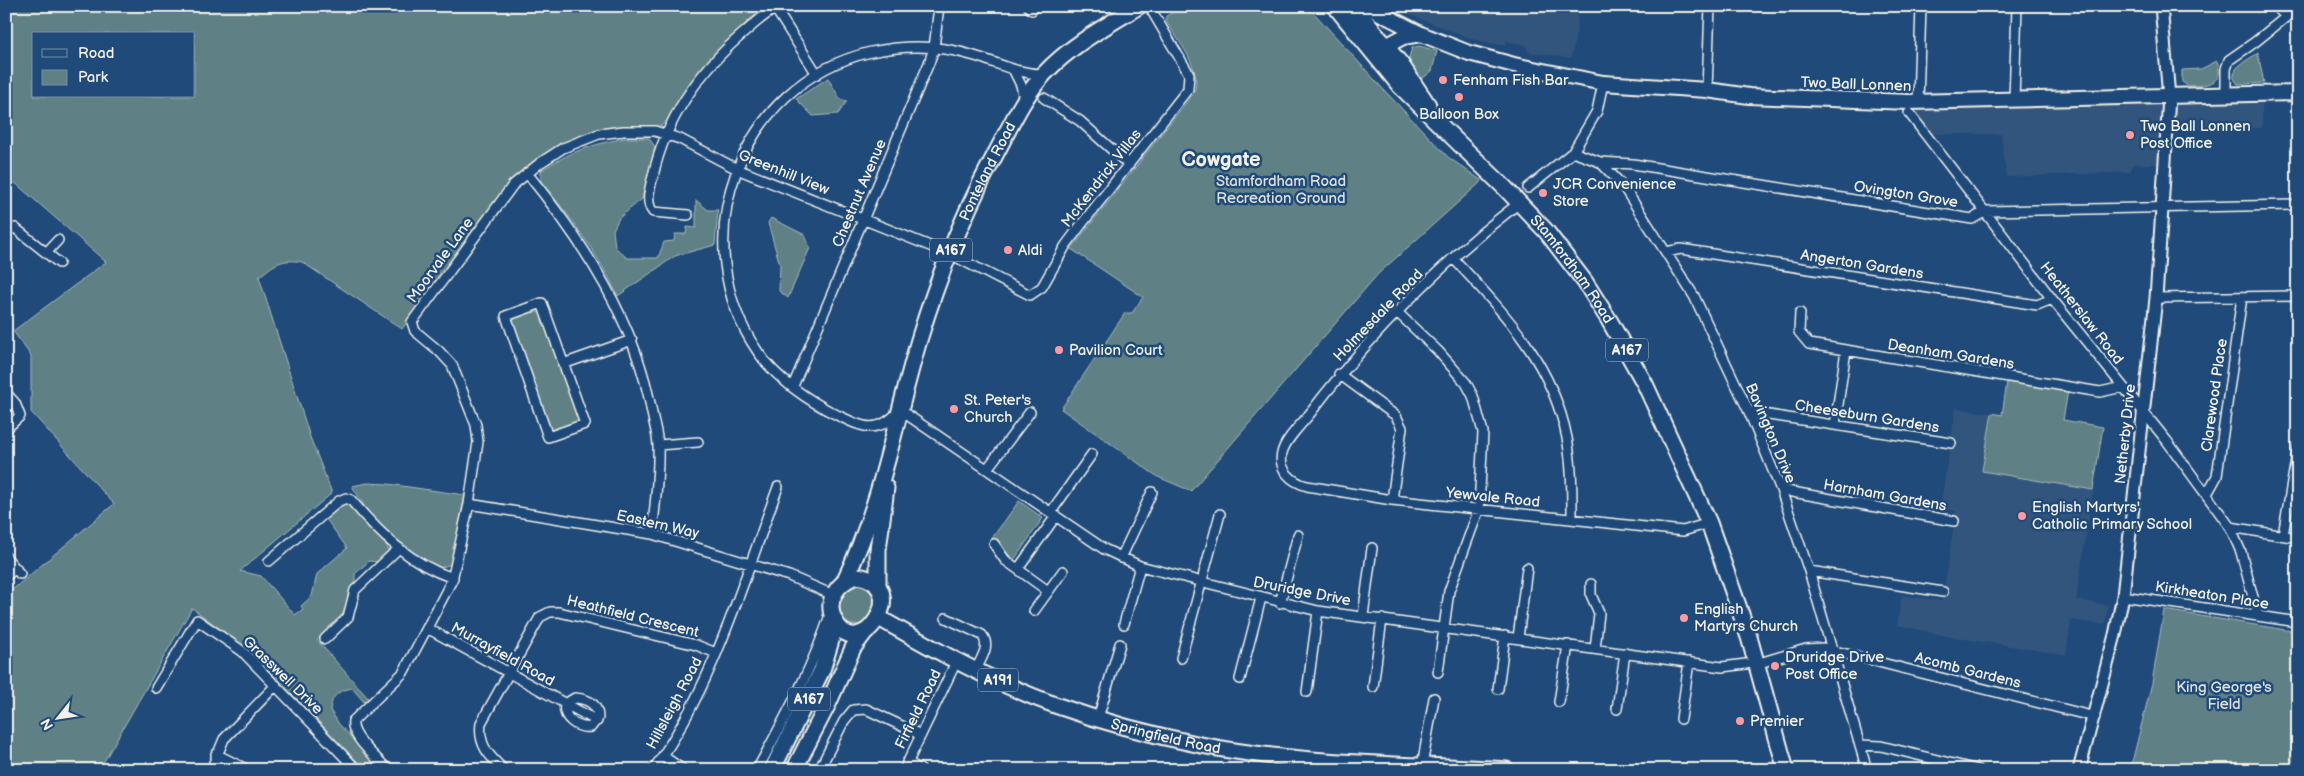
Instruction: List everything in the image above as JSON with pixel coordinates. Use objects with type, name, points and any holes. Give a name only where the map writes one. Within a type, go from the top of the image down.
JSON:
[{"type":"main road","name":"Ponteland Road","points":[[844,582],[858,555],[892,445],[920,339],[950,254],[984,176],[1024,99],[1044,74],[1064,54],[1139,6]]},
{"type":"main road","name":"Two Ball Lonnen","points":[[1366,6],[1421,34],[1479,55],[1602,83],[1707,90],[1749,96],[1918,102],[2298,93]]},
{"type":"main road","name":"Stamfordham Road","points":[[1339,8],[1374,33],[1388,74],[1519,203],[1558,245],[1609,320],[1645,384],[1709,523],[1738,610],[1740,638],[1751,664],[1786,770]]},
{"type":"main road","name":"Stamfordham Road","points":[[1339,8],[1378,49],[1405,71],[1437,122]]},
{"type":"main road","points":[[1374,33],[1387,26],[1399,24]]},
{"type":"main road","points":[[1378,49],[1403,37],[1421,34]]},
{"type":"main road","name":"Ponteland Road","points":[[878,587],[878,550],[892,445]]},
{"type":"main road","points":[[844,582],[857,576],[867,578],[878,587]]},
{"type":"main road","name":"A167","points":[[772,770],[822,670],[834,618],[833,595],[844,582]]},
{"type":"main road","name":"A167","points":[[794,770],[829,702],[853,648],[879,618],[882,600],[878,587]]},
{"type":"main road","points":[[834,618],[845,632],[852,635],[865,632]]},
{"type":"main road","name":"Springfield Road","points":[[879,618],[976,670],[1055,704],[1098,718],[1203,746],[1274,756],[1395,767],[1422,766],[1507,770]]},
{"type":"main road","name":"Stamfordham Road","points":[[1751,664],[1776,770]]},
{"type":"street","name":"Chestnut Avenue","points":[[793,386],[934,48],[939,6]]},
{"type":"street","name":"McKendrick Villas","points":[[1035,293],[1042,287],[1071,238],[1188,88],[1189,74],[1149,6]]},
{"type":"street","points":[[1707,90],[1710,6]]},
{"type":"street","points":[[1918,102],[1921,6]]},
{"type":"street","points":[[2014,100],[2017,6]]},
{"type":"street","name":"Netherby Drive","points":[[2079,770],[2095,717],[2123,596],[2156,298],[2169,97],[2161,6]]},
{"type":"street","points":[[2276,6],[2286,17]]},
{"type":"street","points":[[2226,95],[2226,70],[2229,60],[2286,17],[2295,6]]},
{"type":"street","points":[[688,215],[653,212],[648,206],[649,192],[657,158],[666,134],[692,90],[723,50],[778,7],[817,74]]},
{"type":"street","points":[[900,410],[893,418],[879,427],[870,428],[854,423],[830,411],[774,372],[758,352],[742,325],[730,295],[724,264],[723,230],[728,199],[742,153],[771,113],[792,92],[817,74],[868,53],[912,46],[934,48],[971,54],[1014,71],[1044,74]]},
{"type":"street","points":[[1014,71],[1021,85],[1024,99]]},
{"type":"street","points":[[1528,188],[1573,152],[1597,111],[1602,83]]},
{"type":"street","points":[[1044,98],[1080,122],[1129,165]]},
{"type":"street","name":"Heatherslaw Road","points":[[1909,113],[2052,299],[2143,411],[2230,527],[2241,552],[2258,616]]},
{"type":"street","name":"Moorvale Lane","points":[[388,770],[356,734],[352,726],[356,716],[403,673],[453,578],[469,504],[478,442],[476,424],[452,365],[440,351],[414,331],[412,322],[513,185],[527,173],[563,148],[599,134],[645,130],[666,134]]},
{"type":"street","name":"Greenhill View","points":[[666,134],[680,139],[736,169],[950,254],[1026,294],[1035,293]]},
{"type":"street","name":"Bavington Drive","points":[[1573,152],[1600,162],[1622,186],[1694,296],[1749,412],[1781,490],[1834,650],[1867,770]]},
{"type":"street","name":"Ovington Grove","points":[[1600,162],[1633,164],[1972,219],[1986,211],[2298,205]]},
{"type":"street","points":[[527,173],[566,222],[597,270],[632,340],[648,391],[658,445],[657,488],[652,534]]},
{"type":"street","name":"Holmesdale Road","points":[[1283,465],[1281,456],[1285,446],[1339,374],[1397,312],[1454,259],[1519,203]]},
{"type":"street","points":[[6,228],[8,230],[15,228],[47,252],[59,264]]},
{"type":"street","points":[[47,252],[58,240]]},
{"type":"street","name":"Angerton Gardens","points":[[1666,252],[1680,249],[2037,305],[2052,299]]},
{"type":"street","points":[[1454,259],[1520,333],[1544,373],[1562,418],[1567,438],[1571,461],[1572,518]]},
{"type":"street","points":[[2156,298],[2298,296]]},
{"type":"street","name":"Clarewood Place","points":[[2207,494],[2217,476],[2242,297]]},
{"type":"street","points":[[542,303],[563,364],[585,424],[548,437],[506,316],[542,303]]},
{"type":"street","points":[[1397,312],[1458,372],[1473,396],[1483,432],[1478,509],[1449,591],[1438,672]]},
{"type":"street","name":"Deanham Gardens","points":[[1800,313],[1799,332],[1809,344],[2100,392],[2123,387]]},
{"type":"street","points":[[563,364],[632,340]]},
{"type":"street","points":[[1835,425],[1846,350]]},
{"type":"street","points":[[1339,374],[1396,416],[1402,428],[1392,500]]},
{"type":"street","points":[[6,393],[15,403],[20,416],[6,428]]},
{"type":"street","name":"Druridge Drive","points":[[900,410],[1121,558],[1140,566],[1280,603],[1318,611],[1722,667],[1751,664]]},
{"type":"street","points":[[987,469],[1030,412]]},
{"type":"street","name":"Cheeseburn Gardens","points":[[1749,412],[1951,443]]},
{"type":"street","points":[[658,445],[698,442]]},
{"type":"street","points":[[2283,535],[2298,448]]},
{"type":"street","points":[[1018,569],[1092,454]]},
{"type":"street","name":"Yewvale Road","points":[[1283,465],[1290,478],[1307,486],[1392,500],[1684,531],[1709,523]]},
{"type":"street","name":"Hillsleigh Road","points":[[653,770],[688,712],[716,653],[738,599],[778,487]]},
{"type":"street","name":"Harnham Gardens","points":[[1781,490],[1954,521]]},
{"type":"street","points":[[1121,558],[1152,492]]},
{"type":"street","points":[[269,561],[339,501],[346,498],[351,500],[376,528],[399,548],[428,567],[453,578]]},
{"type":"street","name":"Eastern Way","points":[[469,504],[652,534],[789,576],[833,595]]},
{"type":"street","points":[[1181,658],[1220,514]]},
{"type":"street","points":[[2230,527],[2298,538]]},
{"type":"street","points":[[1280,603],[1298,535]]},
{"type":"street","points":[[994,544],[1005,560],[1048,591]]},
{"type":"street","points":[[325,639],[348,617],[355,590],[399,548]]},
{"type":"street","points":[[1363,616],[1372,548]]},
{"type":"street","points":[[6,557],[18,571],[6,576]]},
{"type":"street","points":[[1124,624],[1140,566]]},
{"type":"street","points":[[1518,638],[1527,568]]},
{"type":"street","points":[[1034,610],[1063,570]]},
{"type":"street","points":[[1809,571],[1943,592]]},
{"type":"street","points":[[1592,584],[1591,595],[1598,613],[1595,649]]},
{"type":"street","name":"Kirkheaton Place","points":[[2123,596],[2298,622]]},
{"type":"street","points":[[1240,679],[1261,598]]},
{"type":"street","points":[[1307,692],[1318,611]]},
{"type":"street","name":"Heathfield Crescent","points":[[504,770],[486,752],[481,744],[479,733],[481,723],[540,617],[550,612],[559,612],[696,645],[716,653]]},
{"type":"street","points":[[757,770],[798,694],[824,634],[834,618]]},
{"type":"street","points":[[946,618],[985,638],[986,646],[976,670]]},
{"type":"street","points":[[1373,687],[1382,619]]},
{"type":"street","name":"Grasswell Drive","points":[[156,688],[197,620],[242,650],[357,770]]},
{"type":"street","name":"Murrayfield Road","points":[[427,628],[565,704]]},
{"type":"street","points":[[1498,689],[1505,636]]},
{"type":"street","points":[[1098,718],[1120,644]]},
{"type":"street","points":[[1559,702],[1568,645]]},
{"type":"street","name":"Acomb Gardens","points":[[1751,664],[1806,648],[1834,650],[2095,717]]},
{"type":"street","points":[[1617,709],[1626,653]]},
{"type":"street","name":"Firfield Road","points":[[906,766],[957,660]]},
{"type":"street","points":[[1681,719],[1689,662]]},
{"type":"street","points":[[211,770],[216,754],[224,739],[276,685]]},
{"type":"street","name":"Murrayfield Road","points":[[575,698],[589,701],[598,711],[597,721],[587,728],[574,723],[565,712],[565,704],[575,698]]},
{"type":"street","points":[[1422,766],[1434,698]]},
{"type":"street","points":[[819,770],[852,710],[866,709],[921,735]]},
{"type":"street","points":[[1860,746],[1881,746],[1978,770]]},
{"type":"street","points":[[216,754],[248,770]]},
{"type":"street","points":[[663,756],[683,770]]},
{"type":"street","points":[[906,766],[921,770]]},
{"type":"shaded area","points":[[1392,6],[1578,6],[1577,30],[1571,58],[1528,52],[1526,45],[1506,41],[1505,46],[1476,40],[1425,21]]},
{"type":"shaded area","points":[[2262,87],[2262,128],[2174,129],[2169,164],[2132,164],[2131,172],[2006,177],[2001,134],[1930,134],[1917,120],[1915,97]]},
{"type":"shaded area","name":"English Martyrs' Catholic Primary School","points":[[2007,382],[2068,391],[2063,420],[2103,427],[2076,600],[2108,605],[2105,625],[2071,620],[2066,655],[1947,636],[1897,625],[1902,595],[1942,601],[1956,511],[1940,508],[1956,408],[2001,415]]},
{"type":"green space","points":[[6,6],[772,6],[721,47],[688,88],[668,122],[656,128],[613,127],[575,138],[559,146],[503,191],[402,329],[302,262],[289,261],[279,263],[259,277],[310,437],[332,493],[240,571],[261,576],[295,615],[303,609],[301,606],[312,596],[317,574],[347,548],[326,519],[341,504],[346,503],[387,546],[389,553],[380,562],[369,561],[355,574],[355,584],[346,614],[335,626],[317,640],[368,698],[364,702],[352,688],[347,689],[336,694],[330,710],[339,724],[381,770],[366,770],[246,648],[192,608],[99,770],[6,770],[6,595],[114,504],[31,412],[31,356],[13,331],[106,262],[6,175]]},
{"type":"green space","name":"Stamfordham Road Recreation Ground","points":[[1184,6],[1296,6],[1314,13],[1448,157],[1482,181],[1378,274],[1191,491],[1158,477],[1061,409],[1125,313],[1132,313],[1143,297],[1071,249],[1194,93],[1196,84],[1192,65],[1183,46],[1166,21],[1166,16]]},
{"type":"green space","points":[[1419,46],[1437,51],[1432,71],[1422,79],[1411,65],[1409,57],[1412,48]]},
{"type":"green space","points":[[2258,53],[2264,83],[2238,84],[2234,79],[2236,70]]},
{"type":"green space","points":[[2217,61],[2219,75],[2212,82],[2188,86],[2182,82],[2182,70],[2201,69]]},
{"type":"green space","points":[[828,78],[840,99],[847,101],[838,114],[813,116],[796,99]]},
{"type":"green space","points":[[625,138],[649,138],[655,147],[642,199],[619,218],[613,230],[615,247],[627,258],[658,258],[664,242],[674,241],[675,234],[686,234],[687,227],[696,228],[696,200],[708,210],[718,210],[715,245],[675,256],[618,296],[602,265],[583,236],[541,182],[541,171],[562,158],[581,150]]},
{"type":"green space","points":[[771,218],[805,235],[810,248],[788,298],[779,291],[780,265],[768,223]]},
{"type":"green space","points":[[540,312],[579,420],[566,430],[549,431],[510,322],[523,313]]},
{"type":"green space","points":[[2007,382],[2068,391],[2063,420],[2103,427],[2093,490],[1982,471],[1992,413],[2002,415]]},
{"type":"green space","points":[[367,483],[388,484],[465,495],[451,564],[440,568],[404,547],[379,527],[352,486]]},
{"type":"green space","points":[[1019,501],[1043,518],[1014,560],[992,538]]},
{"type":"green space","points":[[856,583],[869,587],[874,598],[874,606],[865,624],[855,625],[848,624],[843,620],[839,609],[847,587]]},
{"type":"green space","name":"King George's Field","points":[[2164,610],[2298,632],[2298,770],[2130,770],[2152,683]]},
{"type":"place","name":"Fenham Fish Bar","points":[[1443,80]]},
{"type":"place","name":"Balloon Box","points":[[1459,97]]},
{"type":"place","name":"Two Ball Lonnen Post Office","points":[[2130,135]]},
{"type":"place","name":"JCR Convenience Store","points":[[1543,193]]},
{"type":"place","name":"Aldi","points":[[1008,250]]},
{"type":"place","name":"Pavilion Court","points":[[1059,350]]},
{"type":"place","name":"St. Peter's Church","points":[[954,409]]},
{"type":"place","name":"English Martyrs' Catholic Primary School","points":[[2022,516]]},
{"type":"place","name":"English Martyrs Church","points":[[1684,618]]},
{"type":"place","name":"Druridge Drive Post Office","points":[[1775,666]]},
{"type":"place","name":"Premier","points":[[1740,721]]},
{"type":"district","name":"Cowgate","points":[[1221,159]]}]
